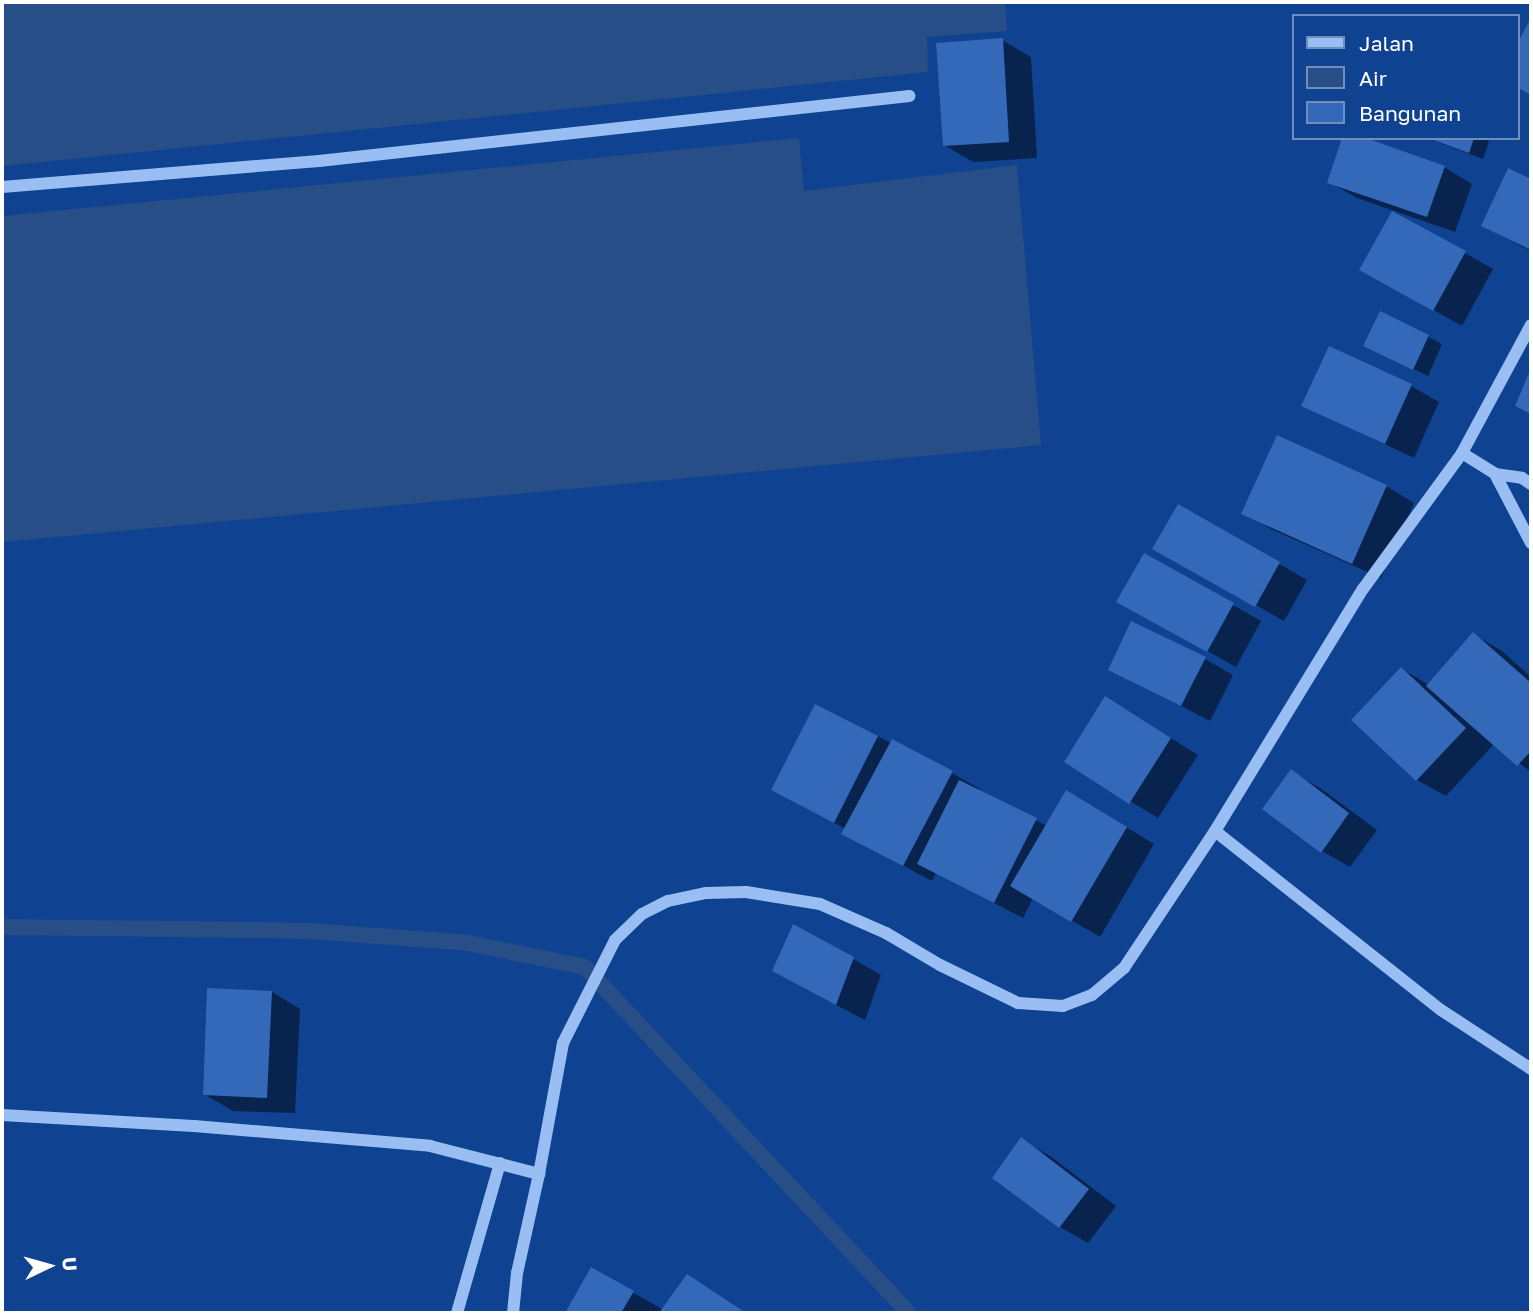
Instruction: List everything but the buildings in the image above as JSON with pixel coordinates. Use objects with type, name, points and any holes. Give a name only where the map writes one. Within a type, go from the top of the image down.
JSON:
[{"type":"street","points":[[2,187],[319,161],[909,96]]},
{"type":"street","points":[[513,1313],[534,1173],[562,1044],[615,940],[642,914],[668,901],[706,893],[746,892],[820,904],[886,933],[940,965],[1018,1003],[1063,1006],[1093,995],[1124,968],[1215,831],[1363,589],[1462,453],[1531,325]]},
{"type":"street","points":[[1462,453],[1495,474],[1522,478],[1531,484]]},
{"type":"street","points":[[1495,474],[1531,544]]},
{"type":"street","points":[[1215,831],[1441,1010],[1531,1069]]},
{"type":"street","points":[[2,1115],[194,1126],[430,1146],[534,1173]]},
{"type":"street","points":[[457,1313],[503,1164]]},
{"type":"water","points":[[2,2],[1005,2],[1007,31],[927,37],[928,72],[2,166]]},
{"type":"water","points":[[799,138],[804,191],[1017,165],[1041,445],[2,542],[2,216]]},
{"type":"waterway","points":[[2,927],[310,931],[468,943],[585,967],[909,1313]]}]
